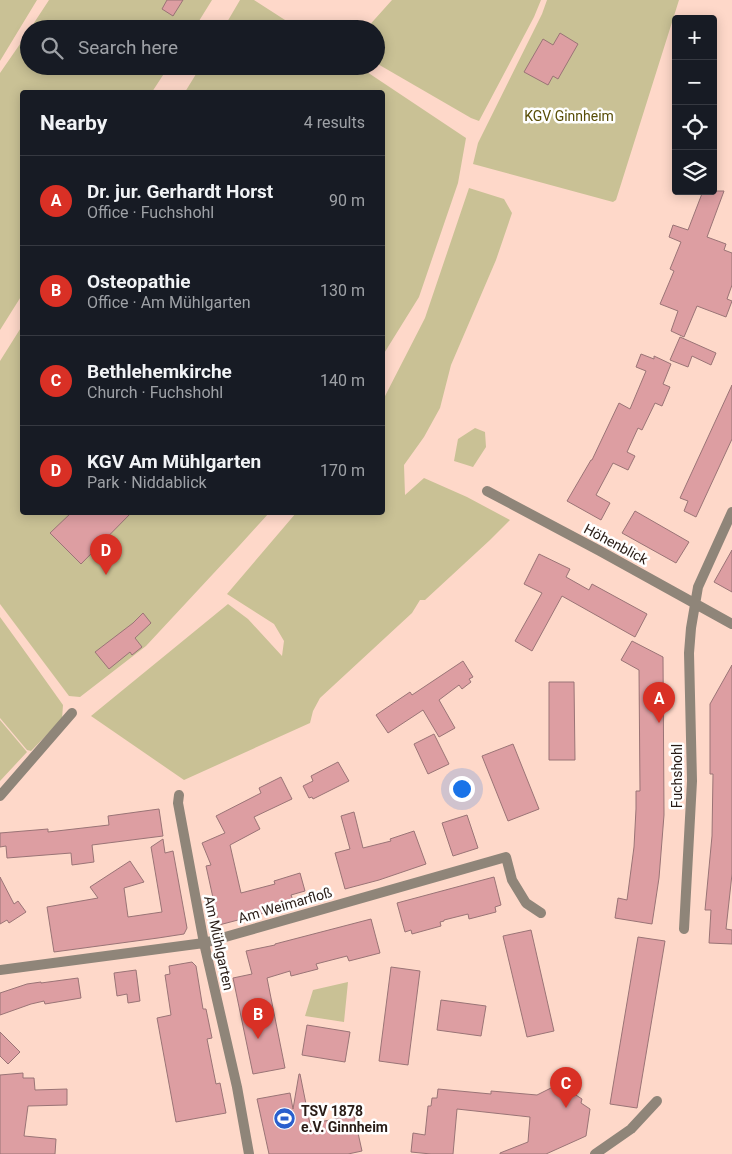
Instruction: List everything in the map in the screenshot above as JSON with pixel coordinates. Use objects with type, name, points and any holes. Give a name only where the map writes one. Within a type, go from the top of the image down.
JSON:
[{"type":"street","name":"Höhenblick","points":[[487,491],[732,624]]},
{"type":"street","name":"Fuchshohl","points":[[684,929],[692,781],[688,654],[698,586],[732,512]]},
{"type":"street","points":[[0,796],[72,714]]},
{"type":"street","name":"Am Mühlgarten","points":[[179,795],[178,803],[204,943],[250,1154]]},
{"type":"street","name":"Am Weimarfloß","points":[[0,970],[204,943],[506,857],[512,880],[526,903],[541,913]]},
{"type":"street","points":[[595,1154],[631,1130],[657,1101]]},
{"type":"green space","points":[[0,0],[37,0],[25,20],[20,20],[20,28],[0,61]]},
{"type":"green space","points":[[49,0],[212,0],[200,20],[36,20]]},
{"type":"green space","points":[[240,0],[254,0],[285,20],[228,20]]},
{"type":"green space","name":"KGV Ginnheim","points":[[392,0],[541,0],[534,17],[479,121],[385,68],[385,20],[374,20]]},
{"type":"green space","name":"KGV Ginnheim","points":[[547,0],[679,0],[674,15],[672,15],[672,22],[616,200],[613,202],[473,164],[478,143],[542,14]]},
{"type":"green space","points":[[20,44],[20,75],[163,75],[153,90],[20,90],[20,298],[0,330],[0,73]]},
{"type":"green space","points":[[195,75],[372,75],[466,138],[458,183],[419,297],[385,352],[385,90],[186,90]]},
{"type":"green space","points":[[469,188],[504,199],[512,213],[496,260],[451,365],[440,408],[424,437],[404,465],[405,495],[424,478],[467,497],[510,520],[425,600],[420,600],[412,613],[320,698],[313,711],[310,723],[184,780],[91,716],[228,604],[248,619],[282,656],[284,641],[274,624],[227,594],[294,515],[385,515],[385,396],[425,318]]},
{"type":"green space","points":[[20,329],[20,515],[267,515],[146,646],[80,697],[69,696],[0,604],[0,361]]},
{"type":"green space","points":[[475,428],[485,432],[486,447],[473,467],[454,461],[458,439]]},
{"type":"green space","points":[[0,617],[63,705],[62,719],[31,751],[27,750],[0,718]]},
{"type":"green space","points":[[0,720],[27,752],[0,781]]},
{"type":"green space","points":[[348,982],[344,1022],[305,1016],[313,990]]},
{"type":"building","points":[[167,0],[183,0],[173,16],[162,9]]},
{"type":"building","points":[[560,33],[578,44],[558,79],[553,76],[548,85],[524,72],[543,39],[553,45]]},
{"type":"building","points":[[717,191],[724,191],[707,237],[726,244],[724,250],[732,253],[732,285],[727,299],[732,301],[726,317],[697,306],[684,337],[671,331],[678,311],[660,304],[674,271],[670,269],[681,242],[669,237],[673,225],[688,230],[701,195],[717,195]]},
{"type":"building","points":[[680,337],[716,353],[711,365],[692,356],[688,367],[670,360]]},
{"type":"building","points":[[641,354],[654,359],[654,356],[671,364],[663,384],[670,387],[662,406],[655,403],[642,430],[638,428],[627,452],[635,456],[628,470],[613,463],[596,495],[610,503],[601,520],[567,501],[592,460],[619,403],[630,409],[646,371],[636,367]]},
{"type":"building","points":[[732,385],[732,439],[696,517],[684,511],[688,501],[680,498]]},
{"type":"building","points":[[635,511],[689,542],[676,563],[622,533]]},
{"type":"building","points":[[69,515],[129,515],[81,564],[50,533]]},
{"type":"building","points":[[732,550],[732,592],[714,582]]},
{"type":"building","points":[[539,554],[570,569],[566,577],[589,590],[592,584],[647,614],[635,637],[562,596],[532,651],[515,641],[542,593],[524,584]]},
{"type":"building","points":[[143,613],[151,623],[135,638],[142,647],[132,655],[130,652],[109,669],[95,652]]},
{"type":"building","points":[[632,641],[663,657],[664,815],[659,878],[652,924],[615,918],[618,898],[627,900],[634,847],[636,791],[640,791],[639,670],[621,660]]},
{"type":"building","points":[[463,661],[473,677],[469,679],[471,682],[462,689],[459,685],[439,700],[455,728],[439,737],[423,710],[388,733],[376,715],[410,692],[412,695]]},
{"type":"building","points":[[732,665],[732,874],[726,929],[732,930],[732,944],[709,943],[711,910],[705,910],[712,836],[713,774],[710,774],[710,704]]},
{"type":"building","points":[[549,682],[574,682],[575,760],[549,760]]},
{"type":"building","points":[[434,734],[449,764],[428,774],[414,744]]},
{"type":"building","points":[[513,744],[539,809],[508,821],[482,756]]},
{"type":"building","points":[[338,762],[349,781],[313,799],[312,797],[309,798],[303,786],[313,781],[311,776]]},
{"type":"building","points":[[281,777],[292,799],[254,817],[260,829],[230,845],[241,893],[275,884],[274,881],[300,873],[305,891],[291,895],[295,905],[219,925],[206,866],[211,865],[202,843],[225,833],[216,816],[261,793],[259,788]]},
{"type":"building","points":[[159,809],[163,836],[92,845],[94,862],[72,865],[71,853],[7,858],[6,846],[0,847],[0,833],[48,829],[48,832],[109,825],[108,816]]},
{"type":"building","points":[[354,812],[363,848],[391,841],[390,839],[414,831],[426,864],[345,889],[335,853],[350,849],[341,816]]},
{"type":"building","points":[[467,815],[478,848],[453,856],[442,823]]},
{"type":"building","points":[[163,839],[165,853],[173,851],[187,928],[184,934],[54,952],[47,907],[98,898],[90,887],[130,861],[144,882],[124,888],[128,917],[162,912],[151,847]]},
{"type":"building","points":[[0,877],[14,904],[18,901],[26,912],[9,923],[7,920],[0,924]]},
{"type":"building","points":[[494,877],[501,905],[495,907],[496,912],[469,919],[468,914],[444,920],[440,922],[441,926],[412,934],[411,930],[405,932],[397,903]]},
{"type":"building","points":[[371,919],[380,953],[349,961],[347,956],[316,964],[318,969],[291,976],[290,971],[267,978],[285,1068],[253,1074],[233,978],[252,974],[246,951]]},
{"type":"building","points":[[531,930],[554,1031],[527,1037],[503,936]]},
{"type":"building","points":[[638,937],[665,941],[637,1108],[610,1104]]},
{"type":"building","points":[[192,962],[196,966],[203,1009],[206,1009],[212,1038],[207,1039],[216,1084],[220,1083],[226,1113],[176,1122],[157,1018],[171,1015],[165,975],[170,974],[169,966]]},
{"type":"building","points":[[391,967],[420,971],[408,1065],[379,1061]]},
{"type":"building","points":[[136,970],[140,1001],[128,1003],[127,994],[117,996],[114,973]]},
{"type":"building","points":[[78,978],[81,998],[45,1004],[44,1001],[0,1015],[0,993],[27,984]]},
{"type":"building","points":[[441,1000],[486,1006],[481,1036],[437,1030]]},
{"type":"building","points":[[307,1025],[350,1032],[345,1062],[302,1055]]},
{"type":"building","points":[[0,1032],[20,1052],[8,1064],[0,1056]]},
{"type":"building","points":[[23,1073],[23,1078],[34,1078],[35,1090],[67,1089],[67,1105],[28,1106],[24,1136],[56,1139],[55,1154],[0,1154],[0,1075]]},
{"type":"building","name":"TSV 1878 e.V. Ginnheim","points":[[299,1074],[310,1124],[354,1115],[362,1151],[348,1154],[269,1154],[257,1099],[290,1093],[293,1109]]},
{"type":"building","points":[[559,1084],[582,1099],[581,1103],[590,1109],[586,1136],[546,1154],[500,1154],[528,1142],[530,1117],[457,1109],[453,1154],[411,1152],[413,1133],[425,1135],[428,1106],[431,1106],[432,1098],[437,1098],[438,1089],[491,1094],[491,1091],[537,1095]]},
{"type":"place","name":"KGV Am Mühlgarten","points":[[106,575]]},
{"type":"place","name":"Dr. jur. Gerhardt Horst","points":[[659,723]]},
{"type":"place","name":"Osteopathie","points":[[258,1039]]},
{"type":"place","name":"Bethlehemkirche","points":[[566,1108]]},
{"type":"place","name":"TSV 1878 e.V. Ginnheim","points":[[285,1119]]}]
